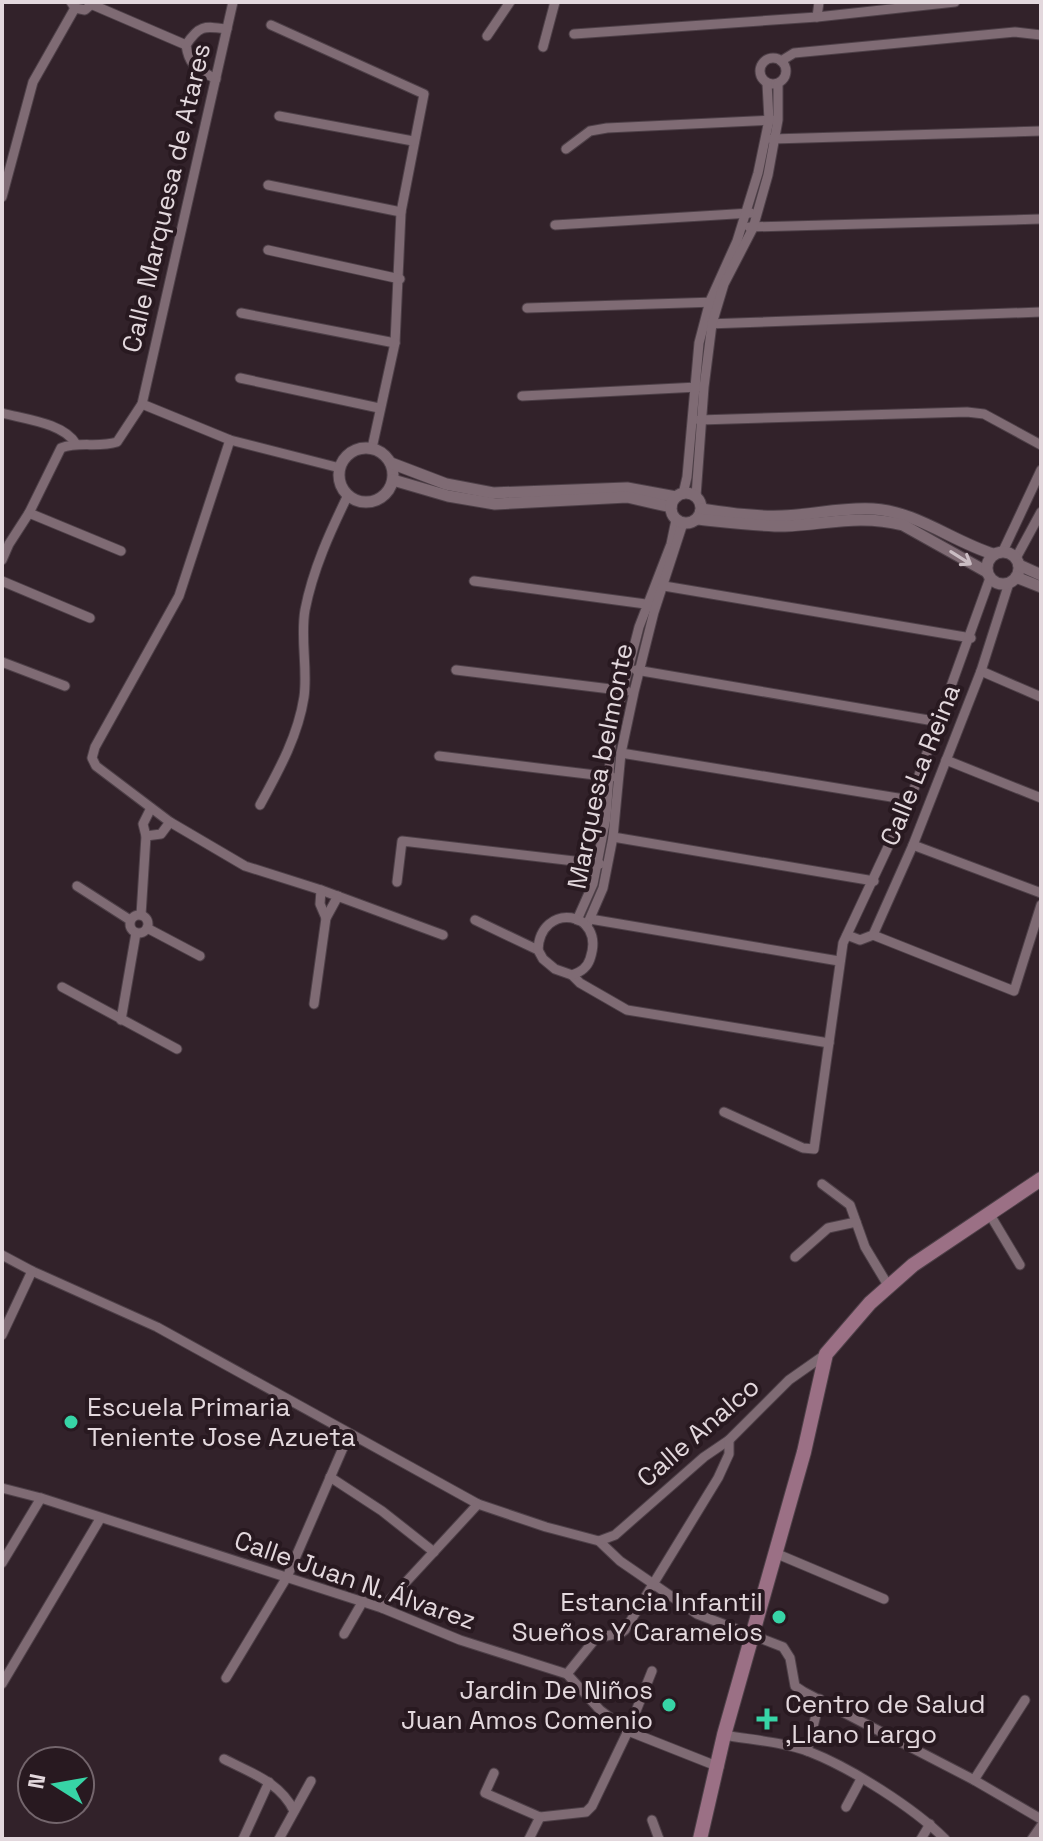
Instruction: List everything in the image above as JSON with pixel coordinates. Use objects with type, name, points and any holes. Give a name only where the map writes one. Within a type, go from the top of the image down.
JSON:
[{"type":"main road","points":[[700,1839],[724,1735],[804,1452],[826,1354],[870,1303],[913,1265],[1041,1179]]},
{"type":"street","name":"Calle Marquesa de Atares","points":[[142,404],[233,2]]},
{"type":"street","points":[[487,36],[510,2]]},
{"type":"street","points":[[543,47],[555,2]]},
{"type":"street","points":[[817,17],[819,2]]},
{"type":"street","points":[[574,34],[817,17],[911,4],[955,2]]},
{"type":"street","points":[[2,197],[33,82],[73,5],[85,10],[94,3],[186,45]]},
{"type":"street","points":[[271,25],[424,94],[401,212],[395,343],[372,448]]},
{"type":"street","points":[[216,79],[197,69],[188,59],[186,45],[194,33],[206,26],[227,29]]},
{"type":"street","points":[[781,61],[794,53],[1015,32],[1041,35]]},
{"type":"street","points":[[772,83],[761,77],[761,66],[772,58],[781,61]]},
{"type":"street","points":[[772,83],[786,74],[781,61]]},
{"type":"street","points":[[772,83],[770,140],[752,213],[714,302],[708,324],[692,420],[687,477],[671,514],[680,522],[700,514],[784,516],[874,509],[907,518],[974,549],[998,553],[1015,570],[1041,587]]},
{"type":"street","points":[[279,116],[413,141]]},
{"type":"street","points":[[566,149],[579,137],[607,128],[773,120]]},
{"type":"street","points":[[770,140],[1041,131]]},
{"type":"street","points":[[268,185],[401,212]]},
{"type":"street","points":[[555,225],[752,213]]},
{"type":"street","points":[[747,227],[1041,219]]},
{"type":"street","points":[[268,250],[400,279]]},
{"type":"street","points":[[527,308],[714,302]]},
{"type":"street","points":[[708,324],[1041,312]]},
{"type":"street","points":[[241,313],[395,343]]},
{"type":"street","points":[[240,378],[379,408]]},
{"type":"street","points":[[522,396],[699,387]]},
{"type":"street","points":[[699,387],[703,420],[696,496],[700,514]]},
{"type":"street","points":[[2,560],[6,542],[29,513],[61,448],[117,442],[142,404],[230,440],[340,468]]},
{"type":"street","points":[[692,420],[967,412],[984,414],[1041,445]]},
{"type":"street","points":[[2,413],[54,428],[72,437],[76,444]]},
{"type":"street","points":[[230,440],[179,596],[95,747],[92,758],[96,766],[170,822],[245,866],[443,935]]},
{"type":"street","points":[[372,448],[391,463],[393,480],[386,493],[374,500],[360,501],[348,495],[342,487],[340,468],[352,451],[372,448]]},
{"type":"street","points":[[391,463],[446,484],[493,493],[627,488],[676,499]]},
{"type":"street","points":[[989,575],[988,559],[998,553],[1041,470]]},
{"type":"street","points":[[393,480],[448,496],[495,504],[696,496]]},
{"type":"street","points":[[260,805],[289,750],[298,722],[304,696],[305,612],[322,548],[348,495]]},
{"type":"street","name":"Calle La Reina","points":[[873,935],[913,845],[981,671],[1015,570],[1041,512]]},
{"type":"street","points":[[29,513],[121,551]]},
{"type":"street","points":[[700,514],[784,526],[873,518],[903,525],[996,582],[1015,570],[1041,575]]},
{"type":"street","name":"Marquesa belmonte","points":[[577,920],[613,837],[612,732],[639,671],[652,604],[664,586],[680,522]]},
{"type":"street","name":"Marquesa belmonte","points":[[588,922],[603,888],[606,818],[621,753],[629,691],[628,669],[680,522]]},
{"type":"street","name":"Calle La Reina","points":[[724,1112],[803,1148],[814,1149],[839,961],[847,935],[910,800],[971,638],[989,575]]},
{"type":"street","points":[[2,581],[90,618]]},
{"type":"street","points":[[474,581],[652,604]]},
{"type":"street","points":[[664,586],[971,638]]},
{"type":"street","points":[[2,662],[65,686]]},
{"type":"street","points":[[628,669],[940,722]]},
{"type":"street","points":[[456,670],[629,691]]},
{"type":"street","points":[[981,671],[1041,697]]},
{"type":"street","points":[[621,753],[910,800]]},
{"type":"street","points":[[439,756],[614,777]]},
{"type":"street","points":[[946,760],[1041,798]]},
{"type":"street","points":[[147,928],[148,923],[141,915],[146,836],[143,824],[151,808]]},
{"type":"street","points":[[146,836],[161,834],[170,822]]},
{"type":"street","points":[[613,837],[874,881]]},
{"type":"street","points":[[397,882],[402,841],[602,864]]},
{"type":"street","points":[[913,845],[1041,893]]},
{"type":"street","points":[[77,886],[130,920],[136,933]]},
{"type":"street","points":[[321,890],[320,904],[326,918]]},
{"type":"street","points":[[314,1004],[326,918],[338,896]]},
{"type":"street","points":[[847,935],[860,940],[873,935],[1014,991],[1041,905]]},
{"type":"street","points":[[130,920],[141,915]]},
{"type":"street","points":[[538,950],[543,931],[550,922],[567,917],[839,961]]},
{"type":"street","points":[[475,920],[538,950],[555,969],[572,975],[580,983],[627,1010],[829,1043]]},
{"type":"street","points":[[572,975],[588,966],[592,953],[593,937],[588,922]]},
{"type":"street","points":[[136,933],[147,928]]},
{"type":"street","points":[[147,928],[200,956]]},
{"type":"street","points":[[121,1020],[136,933]]},
{"type":"street","points":[[62,987],[177,1049]]},
{"type":"street","points":[[822,1184],[850,1205],[874,1264],[889,1287]]},
{"type":"street","points":[[989,1213],[1020,1265]]},
{"type":"street","points":[[795,1257],[828,1228],[856,1222]]},
{"type":"street","points":[[2,1255],[157,1327],[478,1504],[599,1541],[620,1561],[697,1614],[783,1647],[788,1651],[795,1686],[974,1780],[1041,1819]]},
{"type":"street","points":[[2,1335],[32,1271]]},
{"type":"street","name":"Calle Analco","points":[[599,1541],[615,1535],[704,1457],[729,1440],[789,1380],[826,1354]]},
{"type":"street","points":[[226,1678],[287,1577],[349,1434]]},
{"type":"street","points":[[567,1674],[596,1638],[625,1630],[718,1478],[729,1454],[729,1440]]},
{"type":"street","points":[[330,1477],[382,1511],[434,1552]]},
{"type":"street","name":"Calle Juan N. Álvarez","points":[[2,1488],[363,1601],[460,1640],[567,1674],[600,1710],[628,1731],[719,1767]]},
{"type":"street","points":[[2,1563],[41,1498]]},
{"type":"street","points":[[382,1608],[478,1504]]},
{"type":"street","points":[[2,1684],[100,1519]]},
{"type":"street","points":[[775,1553],[884,1599]]},
{"type":"street","points":[[344,1634],[363,1601]]},
{"type":"street","points":[[494,1773],[485,1793],[540,1817],[586,1812],[592,1806],[628,1731],[652,1671]]},
{"type":"street","points":[[807,1751],[820,1699]]},
{"type":"street","points":[[974,1780],[1025,1700]]},
{"type":"street","points":[[724,1735],[807,1751],[861,1779],[930,1824],[945,1839]]},
{"type":"street","points":[[224,1759],[269,1782],[286,1796],[294,1811]]},
{"type":"street","points":[[846,1807],[861,1779]]},
{"type":"street","points":[[279,1839],[311,1781]]},
{"type":"street","points":[[243,1839],[269,1782]]},
{"type":"street","points":[[529,1839],[540,1817]]},
{"type":"street","points":[[652,1820],[659,1839]]},
{"type":"street","points":[[921,1839],[930,1824]]},
{"type":"street","points":[[1032,1839],[1041,1826]]},
{"type":"place","name":"Escuela Primaria Teniente Jose Azueta","points":[[71,1422]]},
{"type":"place","name":"Estancia Infantil Sueños Y Caramelos","points":[[779,1617]]},
{"type":"place","name":"Jardin De Niños Juan Amos Comenio","points":[[669,1705]]},
{"type":"place","name":"Centro de Salud ,Llano Largo","points":[[767,1719]]}]
